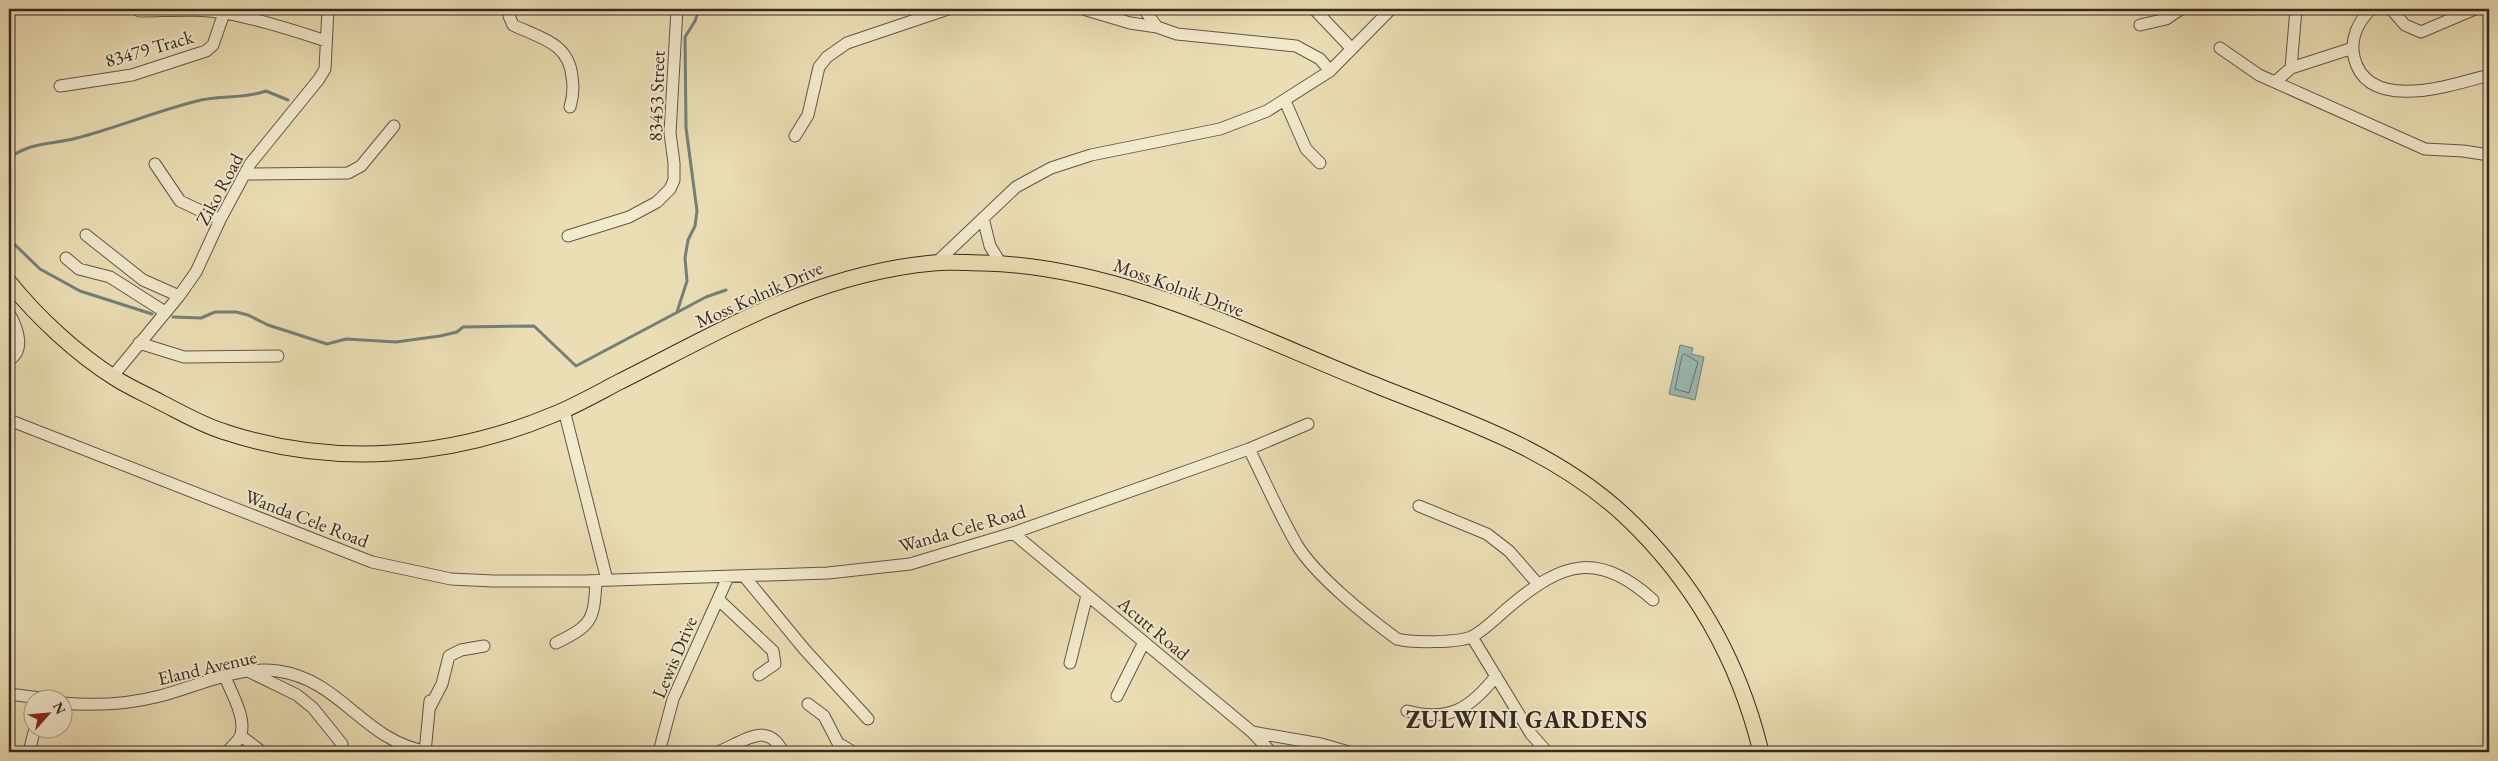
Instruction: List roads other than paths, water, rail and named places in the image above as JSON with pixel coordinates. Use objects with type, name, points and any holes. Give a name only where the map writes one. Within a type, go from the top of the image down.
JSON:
[{"type":"main road","name":"Moss Kolnik Drive","points":[[9,282],[21,297],[66,341],[112,377],[196,421],[226,433],[269,444],[359,455],[420,452],[491,437],[564,410],[761,310],[831,282],[875,272],[937,262],[1024,265],[1081,274],[1138,290],[1454,415],[1531,449],[1564,468],[1622,514],[1675,569],[1708,618],[1729,656],[1739,680],[1762,752]]},
{"type":"street","name":"Ziko Road","points":[[112,377],[180,296],[196,272],[220,220],[245,174],[264,145],[319,79],[325,69],[328,9]]},
{"type":"street","points":[[511,9],[509,16],[512,25],[547,39],[561,49],[567,57],[571,65],[574,94],[570,108]]},
{"type":"street","name":"83453 Street","points":[[568,236],[629,217],[658,202],[670,189],[674,180],[670,133],[674,92],[677,9]]},
{"type":"street","points":[[795,136],[808,115],[819,67],[827,57],[846,43],[948,9]]},
{"type":"street","points":[[1083,9],[1130,23],[1157,27],[1177,34],[1296,46],[1320,59],[1330,71]]},
{"type":"street","points":[[1144,9],[1157,27]]},
{"type":"street","points":[[1314,9],[1352,49]]},
{"type":"street","points":[[937,262],[1016,187],[1051,168],[1091,155],[1220,129],[1267,111],[1330,71],[1391,9]]},
{"type":"street","points":[[2140,25],[2166,19],[2181,9]]},
{"type":"street","points":[[2291,68],[2296,9]]},
{"type":"street","points":[[2371,9],[2356,29],[2353,48],[2355,60],[2365,78],[2371,83],[2391,90],[2437,88],[2489,75]]},
{"type":"street","points":[[2391,9],[2405,25],[2421,32],[2475,9]]},
{"type":"street","points":[[139,11],[191,10],[224,13],[287,28],[326,41]]},
{"type":"street","name":"83479 Track","points":[[60,86],[132,75],[206,51],[213,45],[224,13]]},
{"type":"street","points":[[2220,48],[2237,61],[2275,82],[2425,149],[2433,151],[2463,151],[2489,155]]},
{"type":"street","points":[[2275,82],[2291,68],[2353,48]]},
{"type":"street","points":[[1284,101],[1306,149],[1320,163]]},
{"type":"street","points":[[245,174],[348,173],[361,166],[394,126]]},
{"type":"street","points":[[155,164],[180,201],[220,220]]},
{"type":"street","points":[[984,218],[990,246],[1001,264]]},
{"type":"street","points":[[86,235],[144,280],[180,296]]},
{"type":"street","points":[[66,258],[79,269],[110,277],[165,312]]},
{"type":"street","points":[[9,313],[14,323],[19,347],[14,357],[9,360]]},
{"type":"street","points":[[139,343],[184,357],[278,356]]},
{"type":"street","points":[[556,643],[574,634],[591,618],[602,580],[564,410]]},
{"type":"street","name":"Wanda Cele Road","points":[[9,420],[379,564],[451,579],[602,580],[828,573],[910,564],[1013,533],[1249,448],[1308,424]]},
{"type":"street","points":[[1249,448],[1286,524],[1309,562],[1324,578],[1397,639],[1410,642],[1472,637],[1537,583],[1550,576],[1568,571],[1604,569],[1633,582],[1653,600]]},
{"type":"street","points":[[1419,506],[1486,534],[1509,551],[1537,583]]},
{"type":"street","name":"Acutt Road","points":[[1013,533],[1252,732],[1271,752]]},
{"type":"street","points":[[744,576],[805,650],[868,719]]},
{"type":"street","name":"Lewis Drive","points":[[659,752],[673,699],[728,577]]},
{"type":"street","points":[[1070,663],[1087,595]]},
{"type":"street","points":[[718,599],[773,651],[775,664],[759,675]]},
{"type":"street","points":[[1472,637],[1530,734],[1547,752]]},
{"type":"street","points":[[1117,696],[1144,642]]},
{"type":"street","points":[[429,708],[442,684],[449,656],[461,650],[484,646]]},
{"type":"street","name":"Eland Avenue","points":[[72,703],[100,704],[131,701],[159,696],[248,671],[275,670],[309,679],[328,690],[371,727],[391,741],[408,748],[427,752],[430,693]]},
{"type":"street","points":[[248,671],[313,708],[342,744]]},
{"type":"street","points":[[1408,711],[1426,716],[1454,712],[1468,706],[1496,676]]},
{"type":"street","points":[[225,677],[239,712],[241,736],[227,752]]},
{"type":"street","points":[[9,694],[22,696]]},
{"type":"street","points":[[808,704],[824,716],[838,743],[853,752]]},
{"type":"street","points":[[1252,732],[1321,744],[1349,752]]},
{"type":"street","points":[[718,752],[765,734],[774,738],[783,752]]},
{"type":"street","points":[[241,736],[262,752]]},
{"type":"street","points":[[29,752],[32,738]]},
{"type":"water","points":[[1680,345],[1693,348],[1691,354],[1704,357],[1695,400],[1669,394]]},
{"type":"waterway","points":[[677,312],[687,281],[685,258],[688,240],[695,226],[697,211],[686,128],[685,37],[695,21],[699,9]]},
{"type":"waterway","points":[[9,158],[34,146],[77,138],[201,100],[250,95],[266,91],[288,100]]},
{"type":"waterway","points":[[9,239],[40,269],[80,291],[152,314]]},
{"type":"waterway","points":[[173,317],[201,318],[215,312],[236,312],[248,315],[268,325],[327,344],[346,339],[396,342],[440,336],[457,332],[463,327],[534,326],[576,366],[706,297],[726,290]]},
{"type":"district","name":"ZULWINI GARDENS","points":[[1527,720]]}]
